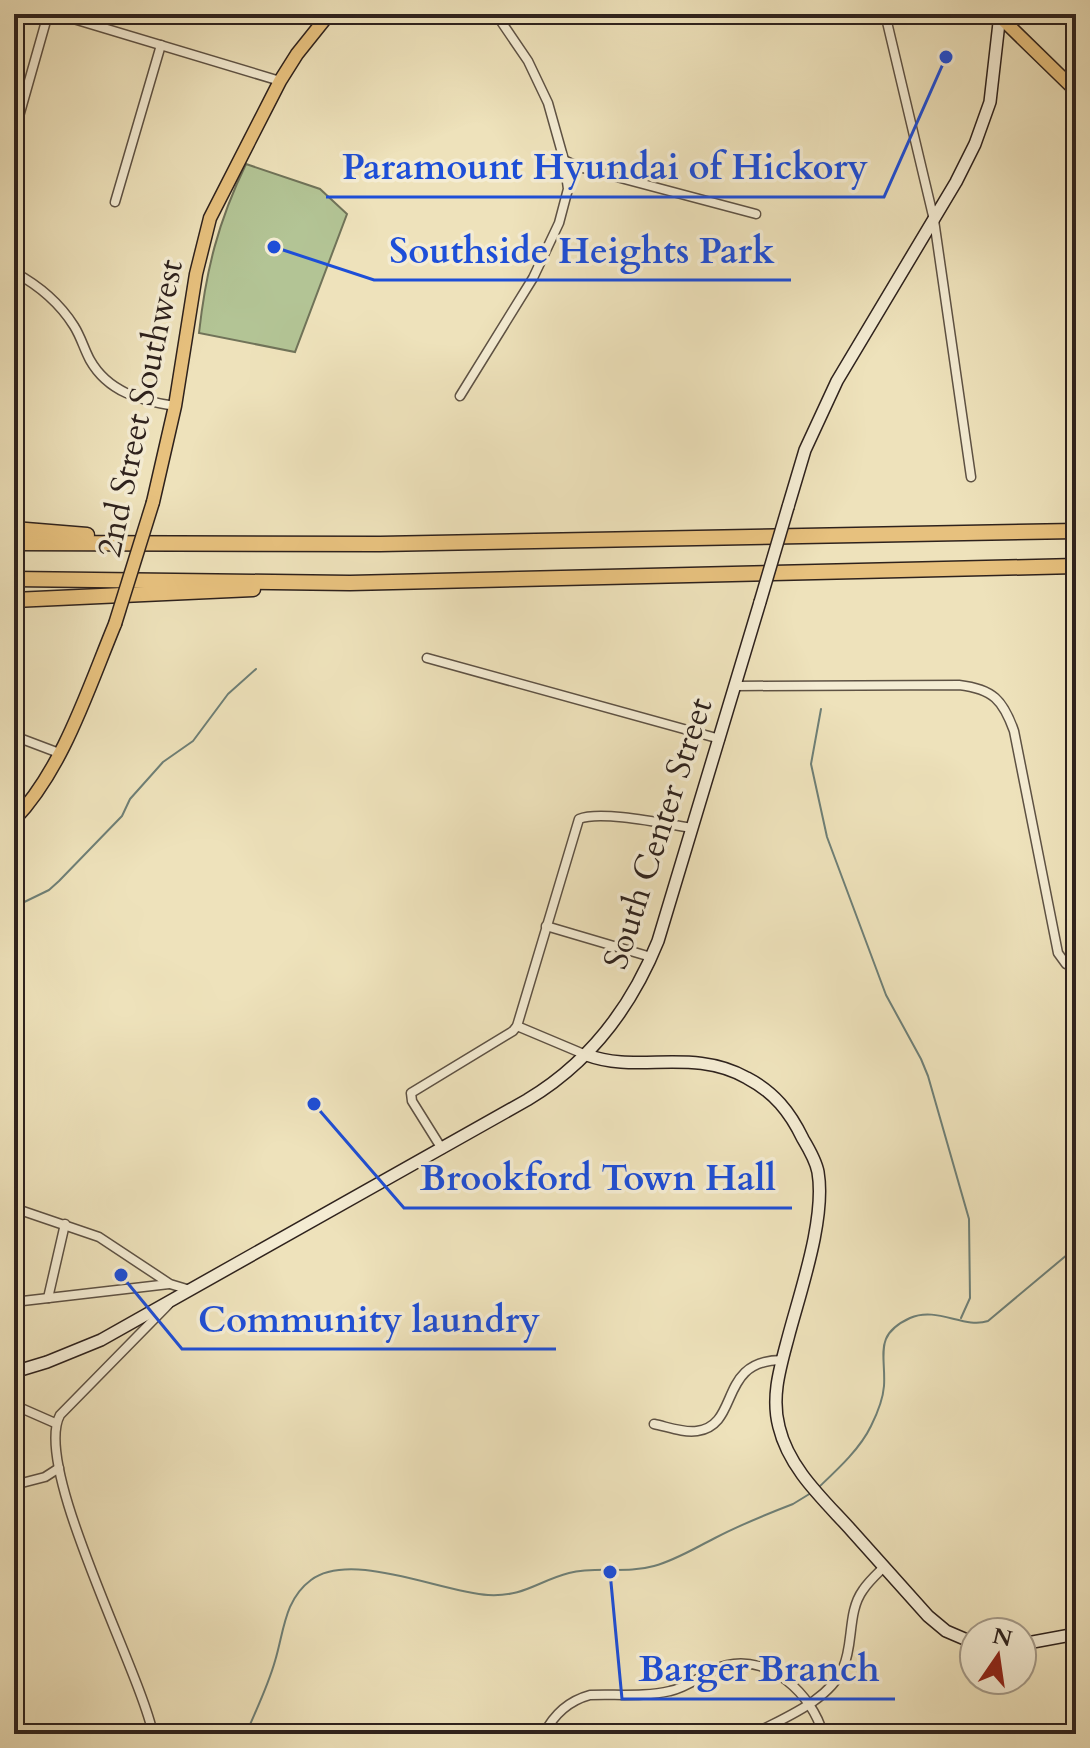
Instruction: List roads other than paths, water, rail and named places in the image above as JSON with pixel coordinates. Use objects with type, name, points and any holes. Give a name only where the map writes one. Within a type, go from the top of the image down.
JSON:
[{"type":"highway","points":[[14,529],[167,543]]},
{"type":"highway","points":[[14,543],[365,544],[1076,531]]},
{"type":"highway","points":[[14,579],[321,582],[1076,566]]},
{"type":"highway","points":[[14,600],[245,590],[321,582]]},
{"type":"main road","name":"2nd Street Southwest","points":[[14,820],[41,786],[59,753],[115,624],[153,502],[175,406],[196,274],[210,218],[280,81],[329,14]]},
{"type":"main road","points":[[999,15],[1076,91]]},
{"type":"street","points":[[14,134],[48,14]]},
{"type":"street","points":[[57,14],[280,81]]},
{"type":"street","points":[[460,396],[526,292],[552,240],[563,213],[568,189],[564,160],[539,81],[496,14]]},
{"type":"street","name":"South Center Street","points":[[14,1372],[85,1348],[540,1093],[587,1055],[626,1005],[651,957],[720,739],[805,450],[831,393],[962,171],[986,118],[992,92],[999,15]]},
{"type":"street","points":[[887,22],[934,220],[971,477]]},
{"type":"street","points":[[115,202],[161,45]]},
{"type":"street","points":[[564,160],[756,214]]},
{"type":"street","points":[[14,272],[39,287],[63,311],[81,338],[90,360],[107,382],[136,398],[175,406]]},
{"type":"street","points":[[427,658],[720,739]]},
{"type":"street","points":[[736,686],[946,685],[987,691],[1007,712],[1014,731],[1058,953],[1066,964],[1076,966]]},
{"type":"street","points":[[14,736],[59,753]]},
{"type":"street","points":[[442,1149],[412,1101],[411,1093],[517,1026],[577,822],[584,816],[692,828]]},
{"type":"street","points":[[546,926],[651,957]]},
{"type":"street","points":[[517,1026],[587,1055],[612,1061],[691,1061],[726,1068],[769,1092],[795,1122],[818,1172],[819,1203],[775,1394],[775,1411],[786,1449],[802,1475],[884,1567],[937,1625],[958,1637]]},
{"type":"street","points":[[14,1208],[99,1237],[170,1284],[191,1290]]},
{"type":"street","points":[[48,1298],[65,1224]]},
{"type":"street","points":[[14,1302],[170,1284]]},
{"type":"street","points":[[153,1734],[71,1513],[59,1468],[55,1423],[142,1335],[171,1301]]},
{"type":"street","points":[[654,1424],[686,1431],[706,1429],[720,1417],[743,1372],[758,1363],[782,1360]]},
{"type":"street","points":[[14,1405],[55,1423]]},
{"type":"street","points":[[14,1485],[45,1477],[59,1468]]},
{"type":"street","points":[[754,1734],[826,1691],[843,1669],[857,1602],[863,1590],[884,1567]]},
{"type":"street","points":[[1038,1641],[1076,1634]]},
{"type":"street","points":[[544,1734],[561,1710],[578,1698],[669,1692],[728,1665],[751,1664],[772,1669],[808,1703],[823,1734]]},
{"type":"waterway","points":[[14,907],[49,890],[59,881],[122,816],[130,799],[163,762],[193,741],[228,694],[256,669]]},
{"type":"waterway","points":[[821,709],[811,764],[827,837],[886,995],[928,1076],[969,1219],[970,1298],[961,1318]]},
{"type":"waterway","points":[[819,1487],[854,1451],[873,1421],[883,1391],[884,1347],[891,1331],[920,1315],[979,1323],[988,1321],[1076,1244]]},
{"type":"waterway","points":[[246,1734],[272,1670],[286,1617],[295,1597],[311,1580],[328,1572],[349,1569],[372,1571],[469,1592],[511,1594],[569,1573],[643,1568],[662,1563],[811,1493]]},
{"type":"place","name":"Paramount Hyundai of Hickory","points":[[946,57]]},
{"type":"place","name":"Southside Heights Park","points":[[274,247]]},
{"type":"place","name":"Brookford Town Hall","points":[[314,1104]]},
{"type":"place","name":"Community laundry","points":[[121,1275]]},
{"type":"place","name":"Barger Branch","points":[[610,1572]]}]
